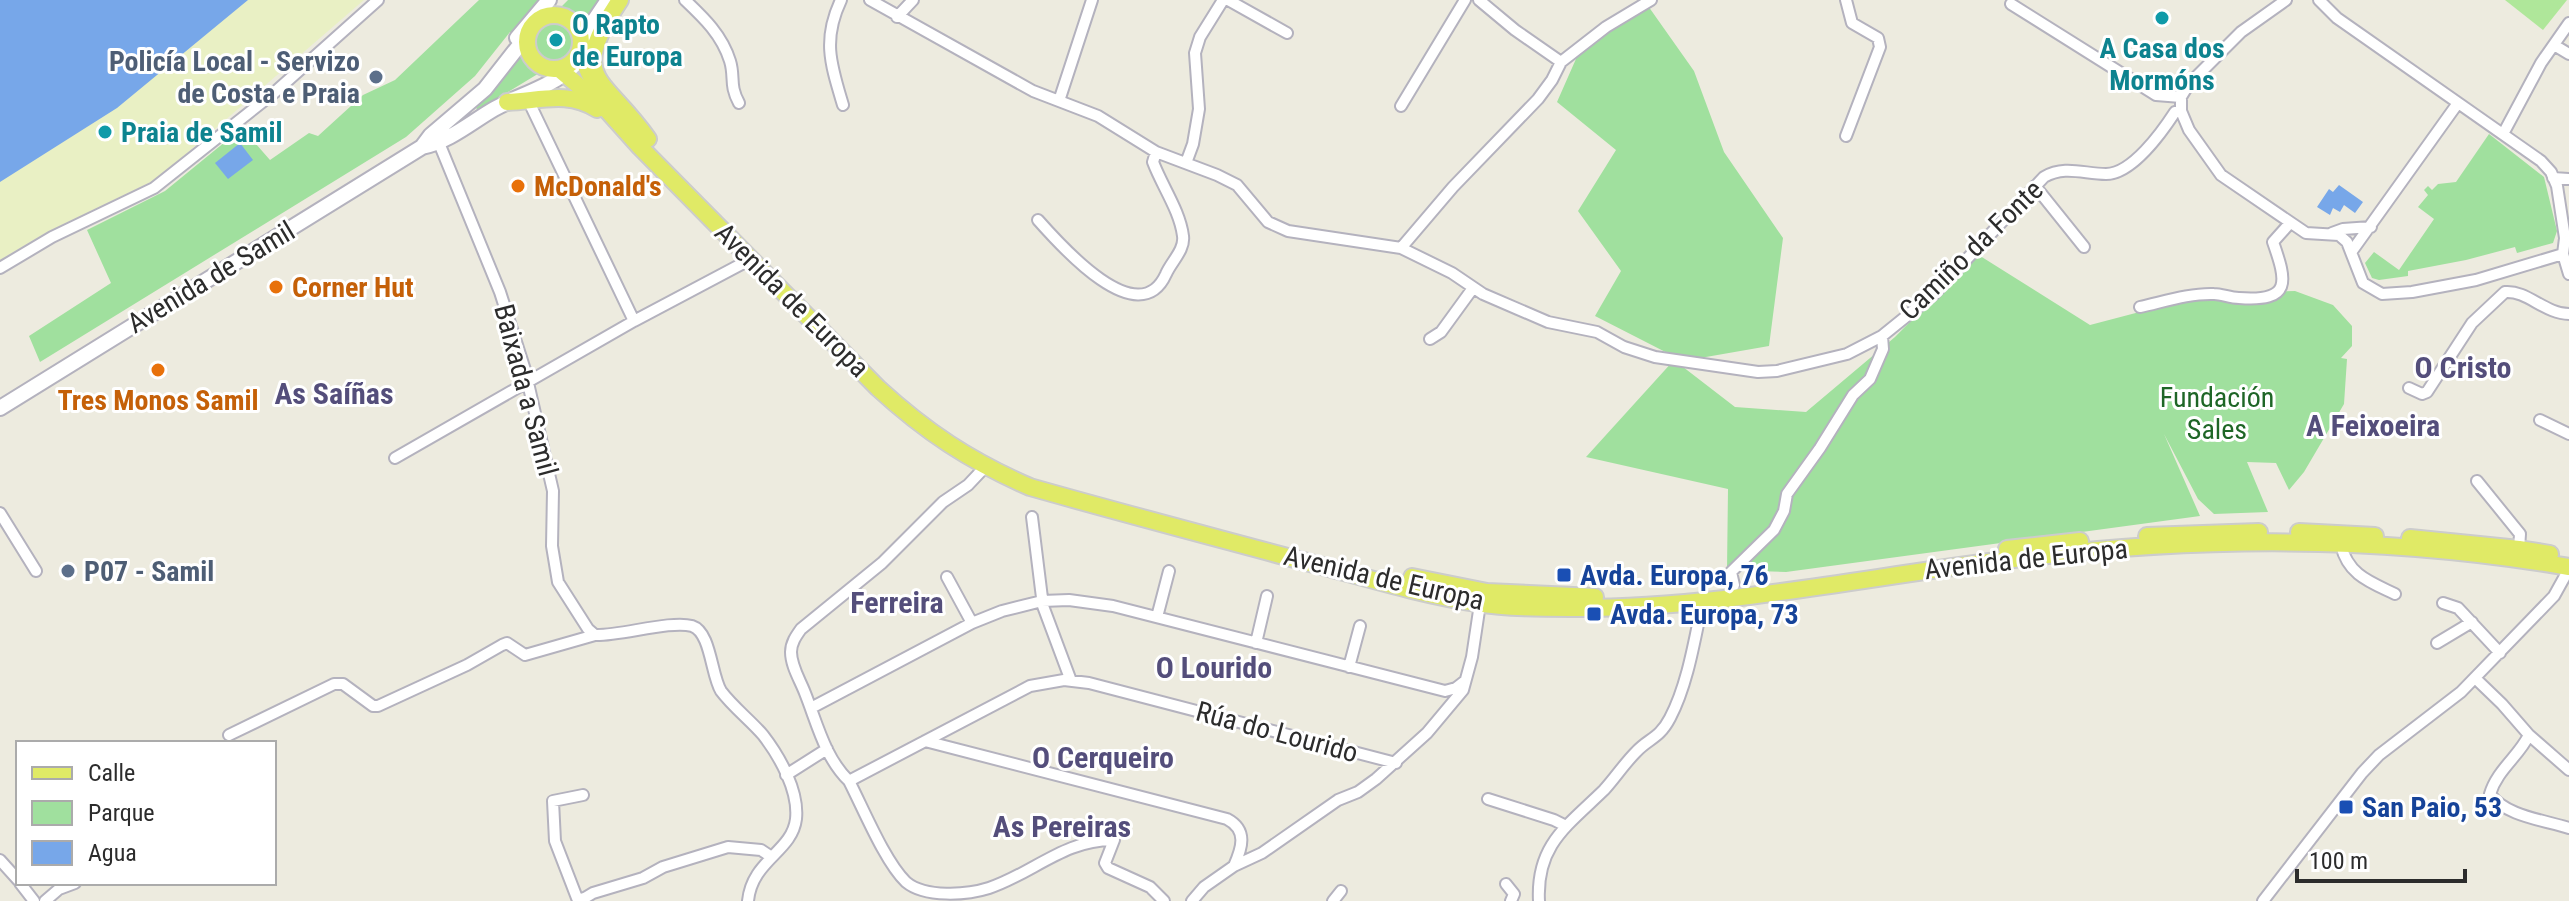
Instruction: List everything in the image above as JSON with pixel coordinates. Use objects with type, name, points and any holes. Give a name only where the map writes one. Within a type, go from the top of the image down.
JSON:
[{"type":"main road","name":"Avenida de Samil","points":[[477,93],[480,85],[549,0]]},
{"type":"main road","points":[[559,0],[535,24],[529,33],[528,45],[540,65],[558,70],[574,61],[610,0]]},
{"type":"main road","points":[[620,0],[597,37],[592,64],[644,143]]},
{"type":"main road","points":[[544,17],[556,15],[568,19],[577,28],[581,49]]},
{"type":"main road","name":"Avenida de Samil","points":[[422,147],[431,135],[485,89],[529,33]]},
{"type":"main road","name":"Avenida de Europa","points":[[581,49],[599,90],[644,143],[751,259],[913,419],[942,441],[985,467],[1030,487],[1329,568],[1480,604],[1568,608],[1626,607],[1703,600],[2021,558],[2134,547],[2295,543],[2341,545],[2445,552],[2569,568]]},
{"type":"main road","name":"Avenida de Samil","points":[[0,408],[422,147],[439,143],[507,102],[521,98],[558,70]]},
{"type":"main road","name":"Avenida de Europa","points":[[558,70],[644,143],[917,410],[961,442],[1016,470],[1073,490],[1373,568],[1476,590],[1595,597],[1651,595],[2042,544],[2188,533],[2340,533],[2519,549],[2569,558]]},
{"type":"main road","points":[[507,102],[565,97],[586,102],[644,143]]},
{"type":"street","points":[[0,268],[52,237],[154,188],[285,83],[378,0]]},
{"type":"street","points":[[685,0],[719,37],[730,59],[732,90],[739,103]]},
{"type":"street","points":[[841,0],[831,24],[829,50],[843,105]]},
{"type":"street","name":"Camiño da Fonte","points":[[870,0],[1033,91],[1098,116],[1156,152],[1237,185],[1268,222],[1288,231],[1401,248],[1452,273],[1483,294],[1548,322],[1597,332],[1624,347],[1655,357],[1758,372],[1777,371],[1847,354],[1882,336],[1934,294],[2035,186],[2053,172],[2066,169],[2108,174],[2120,172],[2150,145],[2175,112],[2181,111]]},
{"type":"street","points":[[897,17],[913,0]]},
{"type":"street","points":[[1059,101],[1092,0]]},
{"type":"street","points":[[1186,163],[1199,109],[1195,53],[1200,37],[1226,0],[1287,33]]},
{"type":"street","points":[[1401,106],[1465,0]]},
{"type":"street","points":[[1479,0],[1561,62]]},
{"type":"street","points":[[1401,248],[1453,187],[1538,99],[1561,62],[1606,27],[1651,0]]},
{"type":"street","points":[[1846,0],[1852,23],[1878,38],[1880,47],[1846,136]]},
{"type":"street","points":[[2286,0],[2241,32],[2189,84],[2181,97],[2181,111],[2189,130],[2221,175],[2306,233],[2371,227]]},
{"type":"street","points":[[2319,0],[2337,18],[2541,161],[2553,178],[2565,238],[2563,254],[2569,274]]},
{"type":"street","points":[[2011,4],[2156,95],[2181,97]]},
{"type":"street","points":[[2503,134],[2541,63],[2569,23]]},
{"type":"street","points":[[2554,45],[2569,54]]},
{"type":"street","points":[[529,102],[634,321]]},
{"type":"street","points":[[2349,246],[2371,227],[2458,103]]},
{"type":"street","name":"Baixada a Samil","points":[[439,143],[500,292],[528,382],[553,491],[552,546],[558,582],[595,635]]},
{"type":"street","points":[[1038,220],[1069,255],[1093,274],[1132,296],[1158,289],[1184,241],[1182,226],[1153,162],[1156,152]]},
{"type":"street","points":[[2553,178],[2569,179]]},
{"type":"street","points":[[2035,186],[2084,247]]},
{"type":"street","points":[[2140,307],[2213,293],[2238,298],[2276,294],[2283,285],[2284,272],[2273,242],[2290,223]]},
{"type":"street","points":[[2332,233],[2349,246],[2363,283],[2375,292],[2389,295],[2476,280],[2563,254]]},
{"type":"street","points":[[395,458],[634,321],[751,259]]},
{"type":"street","points":[[1430,339],[1441,332],[1473,288]]},
{"type":"street","points":[[2409,388],[2422,394],[2427,392],[2472,323],[2505,292],[2513,291],[2548,310],[2569,314]]},
{"type":"street","points":[[1734,585],[1731,572],[1774,530],[1784,511],[1787,494],[1853,395],[1870,379],[1883,349],[1882,336]]},
{"type":"street","points":[[2540,420],[2569,434]]},
{"type":"street","points":[[985,467],[968,485],[943,502],[882,563],[801,629],[791,650],[794,667],[827,749],[849,781],[894,867],[908,883],[923,890],[964,892],[989,888],[1076,846],[1114,840],[1105,863],[1108,868],[1150,887],[1164,901]]},
{"type":"street","points":[[2477,481],[2520,534],[2519,549]]},
{"type":"street","points":[[0,513],[36,571]]},
{"type":"street","points":[[1032,517],[1042,601],[1071,681]]},
{"type":"street","points":[[2341,545],[2349,567],[2357,575],[2395,594]]},
{"type":"street","points":[[2263,901],[2371,764],[2475,678],[2554,596],[2569,568]]},
{"type":"street","points":[[1157,617],[1169,571]]},
{"type":"street","points":[[947,577],[972,623]]},
{"type":"street","points":[[1256,643],[1267,596]]},
{"type":"street","points":[[1539,901],[1538,879],[1547,851],[1566,826],[1607,787],[1639,749],[1656,739],[1671,717],[1697,637],[1703,600]]},
{"type":"street","points":[[811,708],[972,623],[1002,611],[1042,601],[1091,602],[1445,691],[1465,681]]},
{"type":"street","points":[[2443,603],[2458,608],[2500,653]]},
{"type":"street","points":[[1192,901],[1204,887],[1234,866],[1262,853],[1338,800],[1358,792],[1396,763],[1427,733],[1459,697],[1472,657],[1480,604]]},
{"type":"street","points":[[2437,643],[2472,622]]},
{"type":"street","points":[[229,735],[334,684],[343,684],[373,706],[378,706],[507,643],[525,655],[595,635],[683,625],[698,630],[706,641],[719,687],[763,735],[786,775],[795,801],[795,823],[784,844],[770,856],[752,883],[748,901]]},
{"type":"street","points":[[1349,667],[1360,626]]},
{"type":"street","points":[[2475,678],[2529,735],[2569,770]]},
{"type":"street","name":"Rúa do Lourido","points":[[849,781],[1030,686],[1071,681],[1089,683],[1396,763]]},
{"type":"street","points":[[1445,691],[1449,698],[1447,710]]},
{"type":"street","points":[[2529,735],[2506,764],[2490,794],[2507,809],[2569,828]]},
{"type":"street","points":[[925,741],[1227,819],[1238,826],[1242,839],[1234,866]]},
{"type":"street","points":[[786,775],[827,749]]},
{"type":"street","points":[[583,795],[553,801],[555,841],[577,898],[583,899],[643,878],[663,867],[728,847],[761,850],[770,856]]},
{"type":"street","points":[[1488,799],[1566,826]]},
{"type":"street","points":[[1242,839],[1262,853]]},
{"type":"street","points":[[0,860],[16,879]]},
{"type":"street","points":[[1506,884],[1514,894],[1511,901]]},
{"type":"street","points":[[21,885],[34,901]]},
{"type":"street","points":[[45,901],[59,889],[70,885]]},
{"type":"street","points":[[1333,901],[1341,891]]},
{"type":"green space","points":[[479,0],[538,0],[515,34],[510,32],[475,76],[406,137],[40,362],[29,336],[111,283],[87,230],[165,191],[242,128],[270,160],[309,133],[318,136],[363,95],[395,80]]},
{"type":"green space","points":[[568,0],[604,0],[585,28],[576,16],[559,9]]},
{"type":"green space","points":[[2505,0],[2567,0],[2543,30]]},
{"type":"green space","points":[[1646,3],[1694,71],[1724,152],[1783,238],[1769,346],[1683,361],[1595,316],[1621,271],[1578,211],[1616,150],[1557,102],[1583,43]]},
{"type":"green space","points":[[555,23],[568,29],[574,42],[568,55],[555,61],[542,55],[536,42],[542,29]]},
{"type":"green space","points":[[524,53],[530,64],[541,72],[478,110],[476,108]]},
{"type":"green space","points":[[2489,134],[2544,177],[2557,231],[2553,243],[2517,253],[2515,247],[2408,271],[2408,276],[2372,278],[2365,263],[2374,252],[2399,270],[2434,219],[2418,207],[2428,195],[2424,190],[2428,186],[2432,190],[2438,184],[2456,182]]},
{"type":"green space","name":"Fundación Sales","points":[[1977,254],[2090,325],[2208,294],[2295,291],[2333,305],[2352,326],[2352,346],[2341,358],[2347,359],[2344,404],[2304,472],[2289,490],[2276,463],[2247,462],[2268,512],[2214,514],[2198,499],[2164,434],[2200,516],[1786,572],[1727,570],[1728,489],[1586,457],[1674,360],[1735,407],[1806,412],[1895,337]]},
{"type":"sand","name":"Praia de Samil","points":[[133,0],[364,0],[157,179],[47,232],[0,260],[0,86]]},
{"type":"water","points":[[0,0],[248,0],[117,108],[0,182]]},
{"type":"water","points":[[240,143],[253,160],[228,179],[215,163]]},
{"type":"water","points":[[2339,185],[2363,202],[2355,213],[2344,205],[2340,212],[2333,208],[2330,215],[2317,207],[2329,189],[2333,192]]},
{"type":"place","name":"A Casa dos Mormóns","points":[[2162,18]]},
{"type":"place","name":"O Rapto de Europa","points":[[556,40]]},
{"type":"place","name":"Policía Local - Servizo de Costa e Praia","points":[[376,77]]},
{"type":"place","name":"Praia de Samil","points":[[105,132]]},
{"type":"place","name":"McDonald's","points":[[518,186]]},
{"type":"place","name":"Corner Hut","points":[[276,287]]},
{"type":"place","name":"Tres Monos Samil","points":[[158,370]]},
{"type":"place","name":"P07 - Samil","points":[[68,571]]},
{"type":"place","name":"Avda. Europa, 76","points":[[1564,575]]},
{"type":"place","name":"Avda. Europa, 73","points":[[1594,614]]},
{"type":"place","name":"San Paio, 53","points":[[2346,807]]},
{"type":"district","name":"O Cristo","points":[[2463,367]]},
{"type":"district","name":"As Saíñas","points":[[334,393]]},
{"type":"district","name":"A Feixoeira","points":[[2373,425]]},
{"type":"district","name":"Ferreira","points":[[897,602]]},
{"type":"district","name":"O Lourido","points":[[1214,667]]},
{"type":"district","name":"O Cerqueiro","points":[[1103,757]]},
{"type":"district","name":"As Pereiras","points":[[1062,826]]}]
